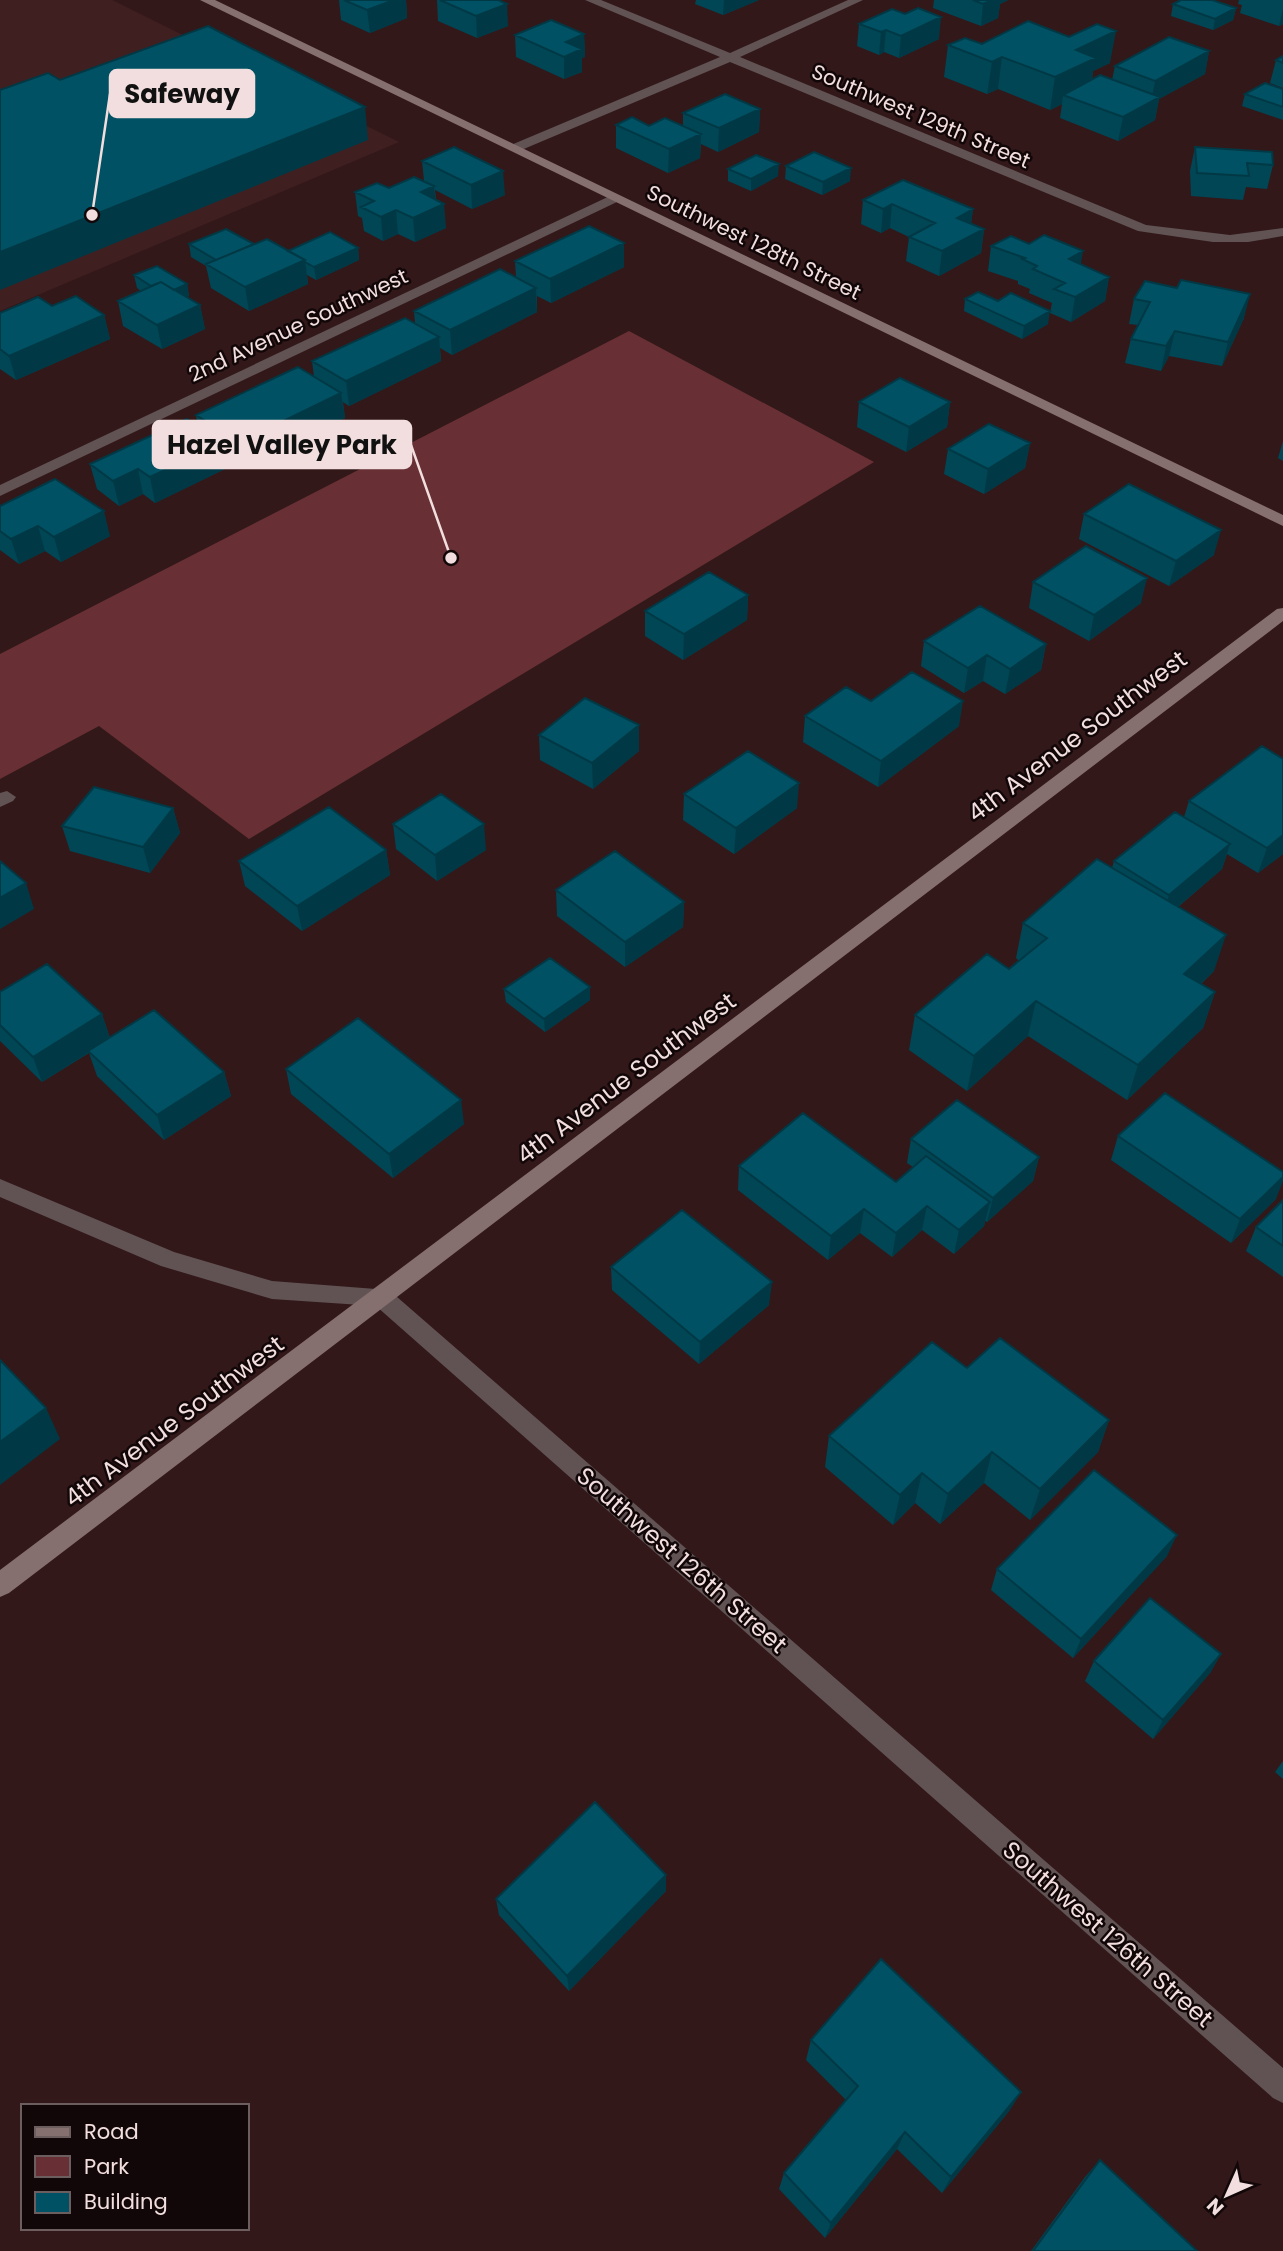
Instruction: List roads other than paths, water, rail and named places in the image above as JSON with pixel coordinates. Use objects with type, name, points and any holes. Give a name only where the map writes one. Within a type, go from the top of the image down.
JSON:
[{"type":"main road","name":"Southwest 128th Street","points":[[206,0],[1283,521]]},
{"type":"main road","name":"4th Avenue Southwest","points":[[0,1586],[1283,613]]},
{"type":"street","name":"Southwest 129th Street","points":[[591,0],[1118,219],[1179,235],[1242,239],[1283,232]]},
{"type":"street","points":[[515,148],[731,57],[857,0]]},
{"type":"street","name":"2nd Avenue Southwest","points":[[0,491],[614,198]]},
{"type":"street","points":[[0,1188],[169,1260],[272,1290],[381,1297]]},
{"type":"street","name":"Southwest 126th Street","points":[[381,1297],[1283,2088]]},
{"type":"place","name":"Safeway","points":[[92,215]]},
{"type":"place","name":"Hazel Valley Park","points":[[451,558]]}]
